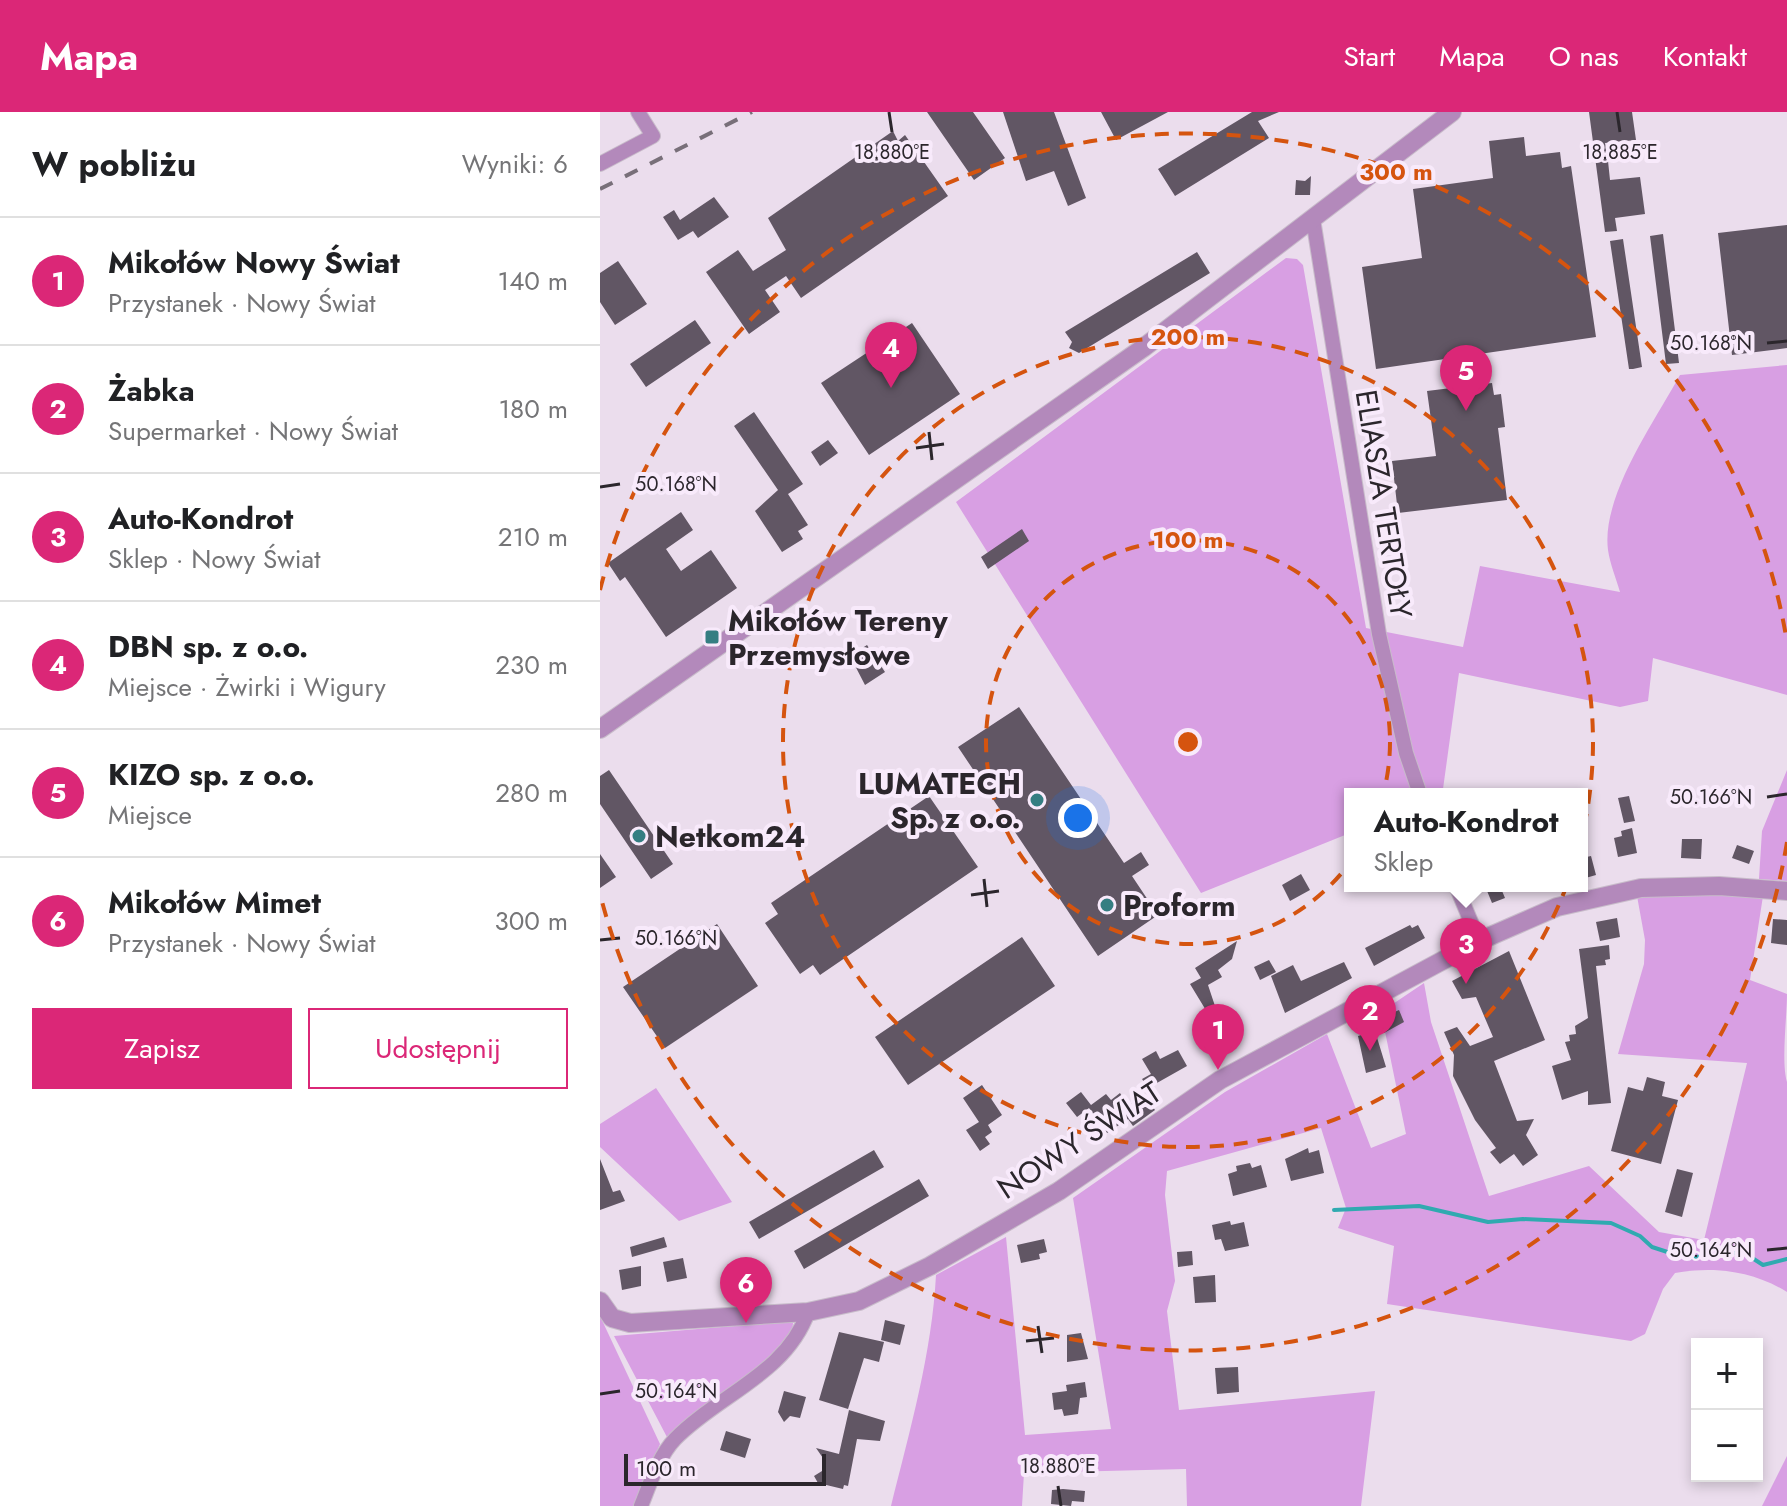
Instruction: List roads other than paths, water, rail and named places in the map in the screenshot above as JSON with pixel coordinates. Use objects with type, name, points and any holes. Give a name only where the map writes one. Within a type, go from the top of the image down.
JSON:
[{"type":"street","points":[[600,164],[653,136],[638,112]]},
{"type":"street","points":[[600,729],[1143,348],[1452,112]]},
{"type":"street","name":"ELIASZA TERTOŁY","points":[[1313,219],[1379,634],[1406,753],[1418,788]]},
{"type":"street","name":"NOWY ŚWIAT","points":[[600,1301],[606,1320],[630,1323],[808,1312],[859,1301],[930,1266],[1059,1191],[1220,1080],[1479,941],[1557,907],[1641,888],[1706,886],[1787,891]]},
{"type":"street","points":[[1459,892],[1479,941]]},
{"type":"street","points":[[641,1506],[660,1461],[675,1440],[766,1370],[800,1334],[808,1312]]},
{"type":"waterway","points":[[1334,1210],[1419,1206],[1488,1222],[1523,1219],[1611,1223],[1640,1236],[1652,1247],[1686,1258],[1743,1252],[1763,1265],[1787,1259]]},
{"type":"railway","points":[[600,189],[752,112]]},
{"type":"place","name":"DBN sp. z o.o.","points":[[891,388]]},
{"type":"place","name":"KIZO sp. z o.o.","points":[[1466,411]]},
{"type":"place","name":"Mikołów Tereny Przemysłowe","points":[[712,637]]},
{"type":"place","name":"LUMATECH Sp. z o.o.","points":[[1037,800]]},
{"type":"place","name":"Netkom24","points":[[639,836]]},
{"type":"place","name":"Proform","points":[[1107,905]]},
{"type":"place","name":"Auto-Kondrot","points":[[1466,984]]},
{"type":"place","name":"Żabka","points":[[1370,1051]]},
{"type":"place","name":"Mikołów Nowy Świat","points":[[1218,1070]]},
{"type":"place","name":"Mikołów Mimet","points":[[746,1323]]}]
